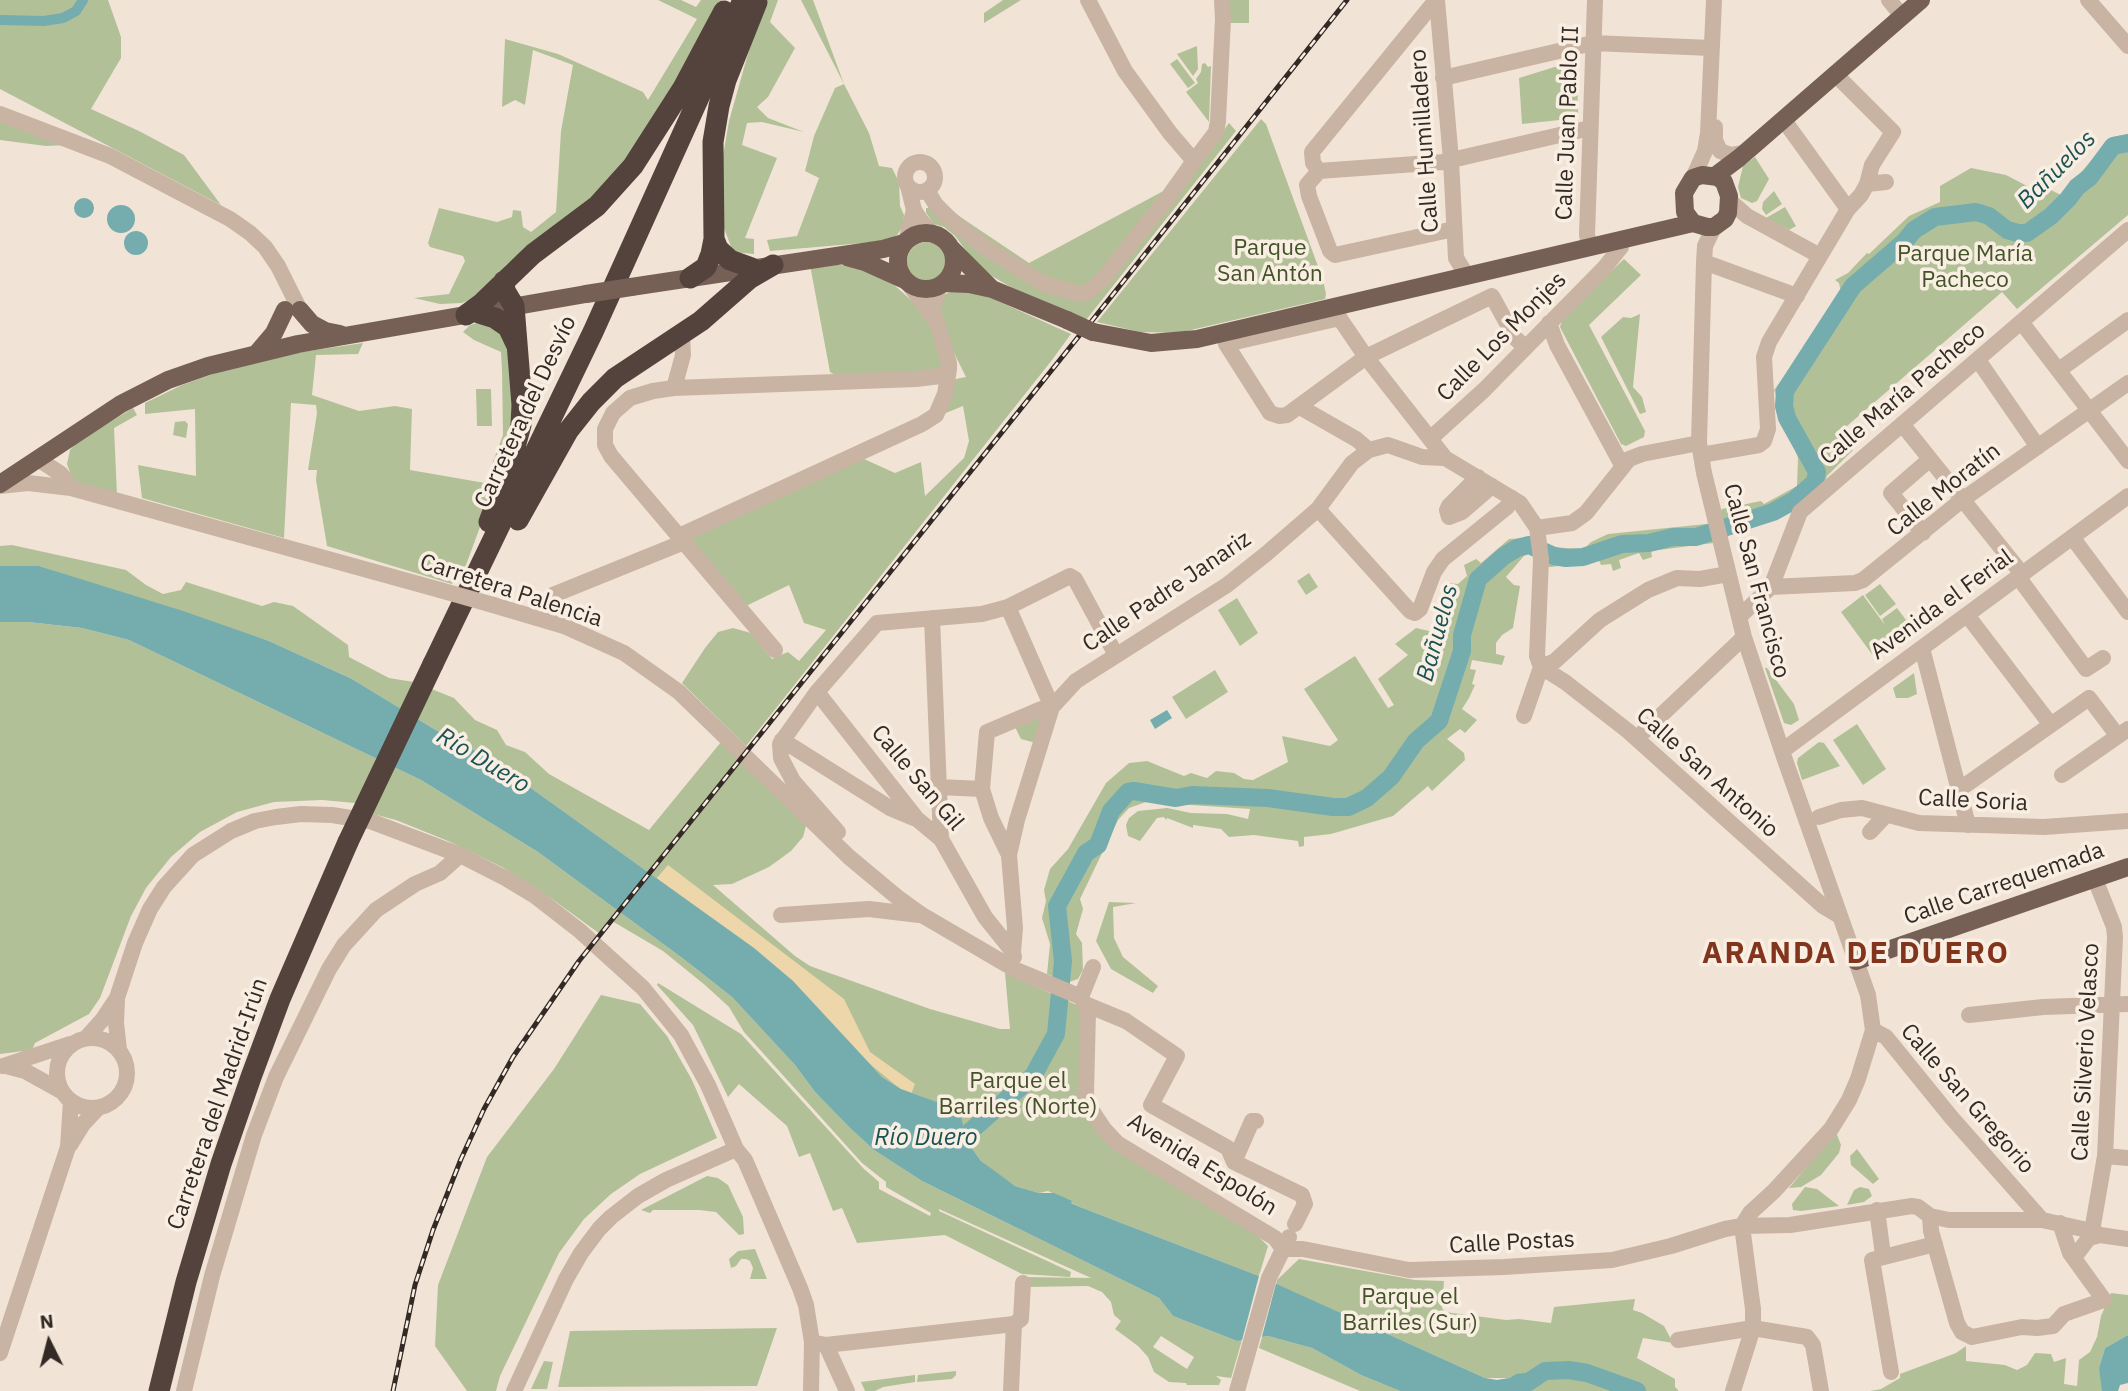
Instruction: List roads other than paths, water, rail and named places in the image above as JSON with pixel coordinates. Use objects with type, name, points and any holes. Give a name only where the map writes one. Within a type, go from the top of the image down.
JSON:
[{"type":"highway","points":[[472,314],[533,254],[597,205],[633,166],[683,88],[729,0]]},
{"type":"highway","name":"Carretera del Desvío","points":[[348,842],[593,331],[743,0]]},
{"type":"highway","points":[[690,278],[706,267],[711,254],[714,239],[713,154],[719,106],[726,80],[757,0]]},
{"type":"highway","points":[[714,239],[718,248],[730,260],[763,266]]},
{"type":"highway","points":[[464,604],[496,559],[568,431],[591,402],[615,378],[701,321],[763,266]]},
{"type":"highway","points":[[464,604],[479,547],[509,469],[521,425],[522,405],[514,306],[505,291],[504,281]]},
{"type":"highway","points":[[472,314],[495,318],[508,327],[518,348]]},
{"type":"highway","name":"Carretera del Madrid-Irún","points":[[159,1391],[186,1282],[221,1164],[280,999],[348,842]]},
{"type":"main road","points":[[1703,221],[1684,193],[1706,176],[1741,156],[1922,0]]},
{"type":"main road","points":[[834,256],[865,262],[923,289],[969,284],[992,289],[1093,332],[1151,343],[1197,339],[1337,313],[1354,296],[1467,276],[1596,246],[1668,228],[1679,218],[1703,221],[1728,213],[1729,197],[1741,156]]},
{"type":"main road","points":[[1706,176],[1724,182],[1729,197]]},
{"type":"main road","points":[[0,485],[121,404],[168,380],[208,366],[298,344],[586,294],[883,249],[905,242],[918,234],[940,237],[992,289]]},
{"type":"main road","points":[[905,242],[900,250],[898,266],[906,282]]},
{"type":"main road","points":[[942,285],[954,267],[951,248]]},
{"type":"main road","points":[[292,310],[325,331],[347,335]]},
{"type":"main road","points":[[292,310],[303,323],[298,344]]},
{"type":"main road","points":[[257,353],[292,310]]},
{"type":"main road","name":"Calle Carrequemada","points":[[1856,961],[2128,867]]},
{"type":"street","points":[[1088,0],[1125,71],[1194,161]]},
{"type":"street","points":[[917,196],[942,211],[983,246],[1042,283],[1071,293],[1087,293],[1103,279],[1216,132],[1222,0]]},
{"type":"street","points":[[1319,171],[1313,163],[1312,152],[1436,0]]},
{"type":"street","name":"Calle Humilladero","points":[[1436,0],[1451,160],[1456,258],[1467,276]]},
{"type":"street","name":"Calle Juan Pablo II","points":[[1595,0],[1587,235],[1596,246]]},
{"type":"street","points":[[1706,176],[1705,151],[1710,107],[1714,0]]},
{"type":"street","points":[[1889,0],[1902,16]]},
{"type":"street","points":[[2088,0],[2128,46]]},
{"type":"street","points":[[1443,78],[1593,43],[1711,48]]},
{"type":"street","points":[[1537,528],[1572,523],[1586,513],[1629,460],[1642,454],[1759,445],[1765,441],[1768,429],[1764,357],[1769,342],[1848,209],[1861,195],[1872,165],[1894,132],[1835,74]]},
{"type":"street","points":[[1710,107],[1715,139],[1720,151],[1741,156]]},
{"type":"street","points":[[0,114],[110,156],[230,219],[265,247],[283,276],[292,310]]},
{"type":"street","points":[[1783,119],[1848,209]]},
{"type":"street","points":[[1454,229],[1335,255],[1331,251],[1307,185],[1319,171],[1451,160],[1590,128]]},
{"type":"street","points":[[1867,184],[1886,182]]},
{"type":"street","points":[[917,196],[921,221],[933,234]]},
{"type":"street","points":[[905,242],[917,196]]},
{"type":"street","points":[[1729,197],[1747,216],[1820,256]]},
{"type":"street","points":[[1703,221],[1747,216]]},
{"type":"street","name":"Calle San Francisco","points":[[1703,221],[1700,449],[1712,507],[1744,637],[1868,995],[1873,1030]]},
{"type":"street","name":"Calle María Pacheco","points":[[1771,587],[1800,512],[2128,230]]},
{"type":"street","name":"Calle Los Monjes","points":[[1431,438],[1484,390],[1605,267],[1620,247],[1620,240]]},
{"type":"street","points":[[1596,246],[1605,257],[1605,267]]},
{"type":"street","points":[[1704,254],[1797,296]]},
{"type":"street","points":[[906,282],[935,320]]},
{"type":"street","points":[[554,595],[682,539],[936,415],[945,394],[949,369],[933,310],[942,285]]},
{"type":"street","points":[[1524,716],[1541,667],[1537,656],[1541,559],[1537,528],[1530,515],[1512,498],[1445,458],[1366,357],[1337,313],[1226,344],[1270,413],[1279,416],[1287,415],[1300,407],[1366,357],[1492,296],[1515,338],[1525,347]]},
{"type":"street","points":[[2059,370],[2128,320]]},
{"type":"street","points":[[1549,323],[1557,345],[1623,467]]},
{"type":"street","points":[[2022,323],[2128,461]]},
{"type":"street","points":[[674,388],[683,355],[682,334]]},
{"type":"street","points":[[1978,360],[2038,447]]},
{"type":"street","points":[[775,650],[611,456],[605,445],[605,429],[613,413],[629,398],[674,388],[916,379],[940,376],[949,369]]},
{"type":"street","name":"Calle Moratín","points":[[1771,587],[1855,583],[1863,580],[1962,500],[2128,383]]},
{"type":"street","points":[[1300,407],[1356,439],[1369,450],[1388,445],[1422,457],[1445,458]]},
{"type":"street","points":[[1902,424],[2021,577],[2086,669],[2103,658]]},
{"type":"street","points":[[56,479],[65,441]]},
{"type":"street","name":"Calle Padre Janariz","points":[[1052,707],[1076,681],[1227,585],[1318,509],[1352,463],[1369,450]]},
{"type":"street","points":[[38,459],[56,479]]},
{"type":"street","points":[[1923,533],[1891,493],[1929,460]]},
{"type":"street","name":"Carretera Palencia","points":[[0,485],[56,479],[71,488],[564,626],[624,653],[679,692],[851,859],[897,898],[1016,970],[1126,1021],[1177,1056],[1151,1105],[1228,1148],[1234,1163]]},
{"type":"street","name":"Avenida el Ferial","points":[[1782,751],[1868,685],[2021,577],[2128,496]]},
{"type":"street","points":[[1318,509],[1410,611],[1415,613],[1420,610],[1434,572],[1443,559],[1507,507],[1512,498]]},
{"type":"street","points":[[2072,537],[2128,612]]},
{"type":"street","points":[[1541,667],[1555,661],[1600,620],[1648,590],[1678,578],[1700,579],[1728,574]]},
{"type":"street","points":[[851,859],[852,849],[848,843],[807,799],[786,771],[780,757],[780,744],[817,692],[878,622],[982,614],[1008,607],[1068,577],[1075,579],[1116,655]]},
{"type":"street","points":[[1739,617],[1771,587]]},
{"type":"street","points":[[1008,607],[1052,707],[1009,855],[1015,928],[1013,952]]},
{"type":"street","points":[[1967,615],[2050,724]]},
{"type":"street","points":[[932,618],[942,839]]},
{"type":"street","points":[[1637,738],[1744,637]]},
{"type":"street","points":[[1922,648],[1968,825]]},
{"type":"street","name":"Calle San Antonio","points":[[1541,667],[1565,682],[1637,738],[1823,906],[1840,916]]},
{"type":"street","name":"Calle San Gil","points":[[817,692],[917,819],[942,839],[985,917],[1013,952],[1016,970]]},
{"type":"street","points":[[1960,789],[2089,698],[2122,732],[2062,775]]},
{"type":"street","points":[[1009,855],[991,818],[982,789],[987,732],[1052,707]]},
{"type":"street","points":[[782,740],[890,808],[917,819]]},
{"type":"street","points":[[939,787],[982,789]]},
{"type":"street","name":"Calle Soria","points":[[1819,817],[1841,810],[1861,808],[1919,823],[2044,827],[2128,821]]},
{"type":"street","points":[[68,1147],[66,1096],[57,1078],[57,1065],[63,1052],[103,1019],[117,998],[135,943],[150,909],[164,887],[193,855],[231,831],[255,821],[301,814],[332,815],[370,821],[460,855],[535,896],[580,931],[643,988],[662,1009],[694,1058],[736,1149],[751,1171],[800,1288],[819,1344],[847,1391]]},
{"type":"street","points":[[1870,832],[1886,816]]},
{"type":"street","points":[[184,1391],[212,1276],[254,1135],[276,1077],[318,989],[344,945],[376,910],[415,884],[440,873],[460,855]]},
{"type":"street","name":"Calle Silverio Velasco","points":[[2095,878],[2115,931],[2120,1004],[2096,1233]]},
{"type":"street","points":[[780,915],[869,909],[922,915]]},
{"type":"street","points":[[1079,998],[1093,967]]},
{"type":"street","points":[[0,1353],[68,1147],[99,1108],[116,1098],[126,1081],[127,1068],[119,1050],[116,1023],[117,998]]},
{"type":"street","name":"Avenida Espolón","points":[[1079,998],[1088,1012],[1086,1094],[1090,1108],[1104,1129],[1117,1143],[1275,1238],[1287,1241]]},
{"type":"street","points":[[1969,1015],[2043,1007],[2120,1004]]},
{"type":"street","points":[[1733,1391],[1753,1328],[1742,1226],[1750,1213],[1831,1129],[1852,1093],[1864,1064],[1873,1030]]},
{"type":"street","name":"Calle San Gregorio","points":[[1873,1030],[1886,1037],[1951,1117],[2042,1220]]},
{"type":"street","points":[[1,1065],[79,1040],[104,1040],[119,1050]]},
{"type":"street","points":[[1,1065],[25,1071],[84,1107],[99,1108]]},
{"type":"street","points":[[1238,1386],[1269,1278],[1305,1204],[1302,1195],[1234,1163],[1252,1121],[1256,1121]]},
{"type":"street","points":[[514,1391],[566,1279],[599,1229],[638,1196],[666,1180],[736,1149]]},
{"type":"street","points":[[736,1149],[737,1165],[796,1308],[802,1357],[800,1391]]},
{"type":"street","points":[[2105,1156],[2128,1158]]},
{"type":"street","name":"Calle San Gregorio","points":[[2020,1220],[2026,1200]]},
{"type":"street","points":[[1877,1210],[1883,1255]]},
{"type":"street","name":"Calle Postas","points":[[1287,1241],[1303,1250],[1409,1270],[1504,1267],[1612,1260],[1671,1246],[1713,1231],[1742,1226],[1790,1225],[1877,1210],[1924,1211],[1949,1220],[2042,1220],[2128,1239]]},
{"type":"street","points":[[1924,1211],[1957,1323],[1962,1332],[1976,1337],[2022,1327],[2053,1326],[2064,1314],[2104,1300],[2070,1253],[2066,1225]]},
{"type":"street","points":[[2076,1258],[2089,1238],[2096,1233]]},
{"type":"street","points":[[1891,1372],[1873,1258],[1935,1244]]},
{"type":"street","points":[[819,1344],[1014,1324],[1021,1319],[1023,1283]]},
{"type":"street","points":[[1011,1391],[1014,1324]]},
{"type":"street","points":[[1678,1340],[1753,1328],[1800,1334],[1811,1340],[1821,1391]]},
{"type":"street","points":[[810,1391],[819,1344]]},
{"type":"water","points":[[80,198],[88,198],[94,208],[88,218],[80,218],[74,212],[74,204]]},
{"type":"water","points":[[121,205],[131,209],[135,219],[131,229],[121,233],[111,229],[107,219],[111,209]]},
{"type":"water","points":[[131,231],[141,231],[148,238],[148,248],[141,255],[131,255],[124,248],[124,238]]},
{"type":"water","name":"Río Duero","points":[[0,566],[39,566],[269,641],[352,679],[434,729],[489,758],[754,948],[793,981],[882,1077],[901,1089],[959,1110],[968,1143],[981,1161],[1015,1186],[1039,1193],[1054,1193],[1080,1207],[1259,1276],[1485,1378],[1497,1380],[1516,1374],[1545,1371],[1543,1376],[1518,1388],[1521,1391],[1400,1391],[1361,1375],[1312,1348],[1268,1336],[1237,1341],[1173,1316],[1159,1298],[922,1181],[874,1150],[815,1092],[795,1065],[732,997],[538,852],[421,780],[129,640],[82,628],[0,622]]},
{"type":"water","points":[[1167,710],[1172,718],[1155,729],[1150,720]]},
{"type":"water","points":[[2128,1335],[2128,1383],[2120,1385],[2118,1391],[2102,1391],[2099,1368],[2105,1348]]},
{"type":"waterway","points":[[0,20],[44,21],[63,18],[76,11],[83,0]]},
{"type":"waterway","name":"Bañuelos","points":[[949,1150],[1033,1076],[1056,1034],[1063,961],[1057,906],[1086,853],[1098,845],[1111,811],[1128,792],[1176,798],[1192,795],[1268,798],[1333,807],[1348,807],[1367,798],[1391,777],[1416,741],[1439,721],[1462,651],[1462,635],[1478,579],[1504,556],[1529,545],[1554,556],[1583,557],[1622,544],[1649,543],[1673,537],[1696,537],[1773,512],[1793,501],[1815,482],[1817,472],[1787,418],[1784,406],[1785,391],[1853,286],[1914,230],[1935,217],[1976,212],[1989,216],[2007,230],[2027,233],[2051,216],[2077,187],[2090,177],[2113,146],[2128,143]]},
{"type":"waterway","points":[[1515,1391],[1545,1371],[1569,1370],[1587,1373],[1637,1391]]},
{"type":"railway","points":[[1091,322],[1347,0]]},
{"type":"railway","points":[[393,1391],[415,1285],[433,1230],[484,1109],[513,1057],[579,961],[1079,336]]},
{"type":"district","name":"ARANDA DE DUERO","points":[[1856,954]]},
{"type":"park label","name":"Parque San Antón","points":[[1270,261]]},
{"type":"park label","name":"Parque María Pacheco","points":[[1965,267]]},
{"type":"park label","name":"Parque el Barriles (Norte)","points":[[1018,1094]]},
{"type":"park label","name":"Parque el Barriles (Sur)","points":[[1410,1310]]}]
